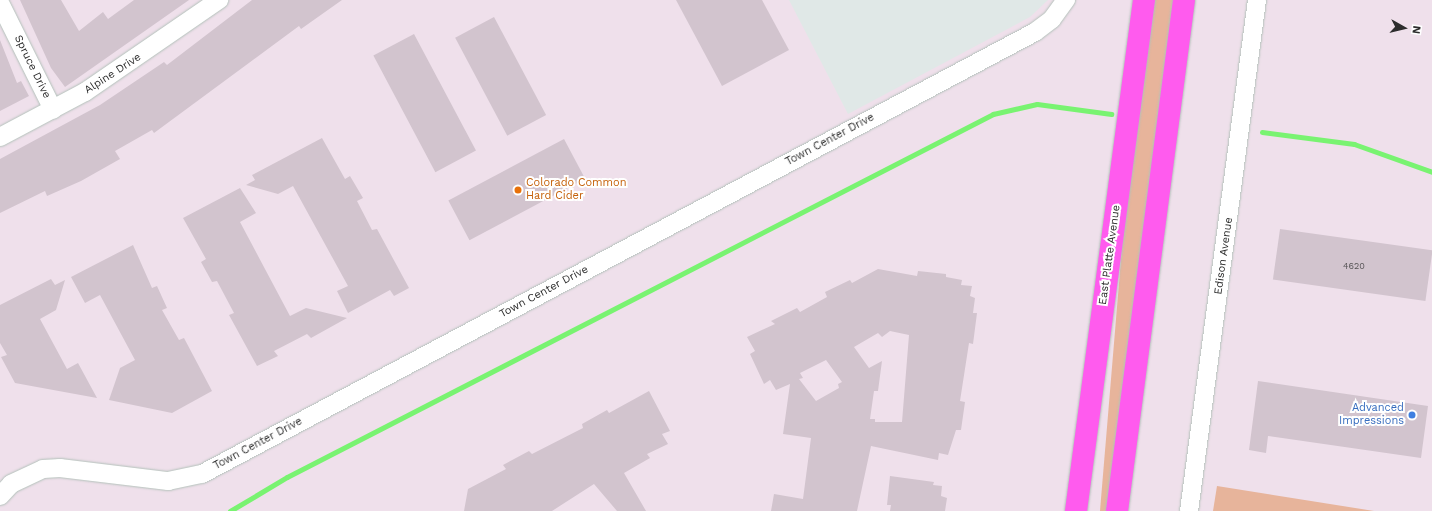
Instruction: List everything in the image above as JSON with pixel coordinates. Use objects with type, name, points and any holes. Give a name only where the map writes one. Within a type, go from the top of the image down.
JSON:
[{"type":"highway","name":"East Platte Avenue","points":[[1076,511],[1144,0]]},
{"type":"highway","points":[[1117,511],[1161,166],[1184,0]]},
{"type":"street","name":"Alpine Drive","points":[[0,137],[53,110],[131,63],[219,0]]},
{"type":"street","name":"Town Center Drive","points":[[0,496],[11,484],[43,469],[60,468],[168,481],[202,474],[1035,32],[1052,19],[1066,0]]},
{"type":"street","name":"Edison Avenue","points":[[1189,511],[1257,0]]},
{"type":"street","name":"Spruce Drive","points":[[0,3],[53,110]]},
{"type":"shaded area","points":[[789,0],[1048,0],[1030,17],[848,114]]},
{"type":"shaded area","points":[[1155,0],[1177,0],[1108,511],[1100,511],[1123,235]]},
{"type":"shaded area","points":[[1217,486],[1374,511],[1213,511]]},
{"type":"building","points":[[20,0],[61,0],[79,31],[103,12],[108,19],[134,0],[189,0],[65,87],[51,68]]},
{"type":"building","points":[[252,0],[342,0],[301,29],[299,26],[154,133],[152,130],[115,151],[120,159],[81,181],[47,196],[45,191],[0,213],[0,159],[100,105],[164,62],[167,65]]},
{"type":"building","points":[[676,0],[762,0],[789,50],[722,86]]},
{"type":"building","points":[[494,17],[546,115],[507,136],[455,38]]},
{"type":"building","points":[[414,34],[476,151],[435,172],[373,56]]},
{"type":"building","points":[[0,40],[17,83],[21,81],[29,96],[0,111]]},
{"type":"building","points":[[322,138],[345,179],[350,176],[363,198],[357,201],[372,230],[377,229],[409,288],[394,296],[390,290],[348,313],[337,291],[348,286],[293,186],[278,194],[246,185],[255,180],[252,175]]},
{"type":"building","points":[[564,139],[585,179],[469,240],[448,201]]},
{"type":"building","points":[[240,188],[256,213],[240,222],[290,316],[306,308],[347,318],[311,338],[307,334],[274,351],[278,356],[257,366],[229,315],[234,313],[217,281],[212,282],[201,262],[206,259],[183,218]]},
{"type":"building","points":[[1280,229],[1432,250],[1425,301],[1273,280]]},
{"type":"building","points":[[133,245],[152,288],[157,286],[167,308],[162,310],[179,340],[184,338],[212,391],[172,413],[109,400],[120,368],[135,360],[100,295],[85,303],[71,277]]},
{"type":"building","points":[[878,269],[917,276],[918,271],[946,274],[946,277],[962,280],[961,285],[972,286],[970,296],[975,298],[973,313],[977,313],[973,344],[969,343],[960,401],[965,402],[961,430],[956,430],[948,455],[939,453],[938,460],[871,446],[857,511],[771,511],[774,494],[803,499],[811,438],[783,434],[790,384],[776,390],[770,380],[764,384],[750,354],[755,351],[747,337],[775,324],[771,321],[797,308],[800,312],[827,297],[825,292],[850,280],[852,283]],"holes":[[[890,331],[909,335],[902,422],[875,422],[875,419],[870,419],[874,391],[878,391],[882,361],[869,368],[854,347],[878,333],[882,337]],[[826,360],[842,382],[838,384],[839,388],[816,401],[799,379],[803,378],[800,373]]]},
{"type":"building","points":[[51,279],[55,285],[65,280],[56,310],[40,319],[67,369],[78,363],[97,398],[15,383],[1,357],[7,355],[0,343],[0,305]]},
{"type":"building","points":[[1258,381],[1428,406],[1421,458],[1268,436],[1266,453],[1249,450]]},
{"type":"building","points":[[649,391],[670,431],[662,434],[668,444],[647,454],[650,458],[624,473],[646,511],[617,511],[594,484],[552,511],[464,511],[468,489],[506,469],[503,465],[529,451],[532,454],[583,428],[582,424],[607,410],[609,413]]},
{"type":"building","points":[[890,476],[934,482],[933,485],[942,486],[941,496],[947,498],[945,511],[890,511],[891,505],[887,505]]},
{"type":"waterway","points":[[230,511],[287,477],[993,114],[1037,104],[1111,114]]},
{"type":"waterway","points":[[1262,132],[1354,144],[1432,172]]},
{"type":"place","name":"Colorado Common Hard Cider","points":[[518,190]]},
{"type":"place","name":"Advanced Impressions","points":[[1412,415]]}]
